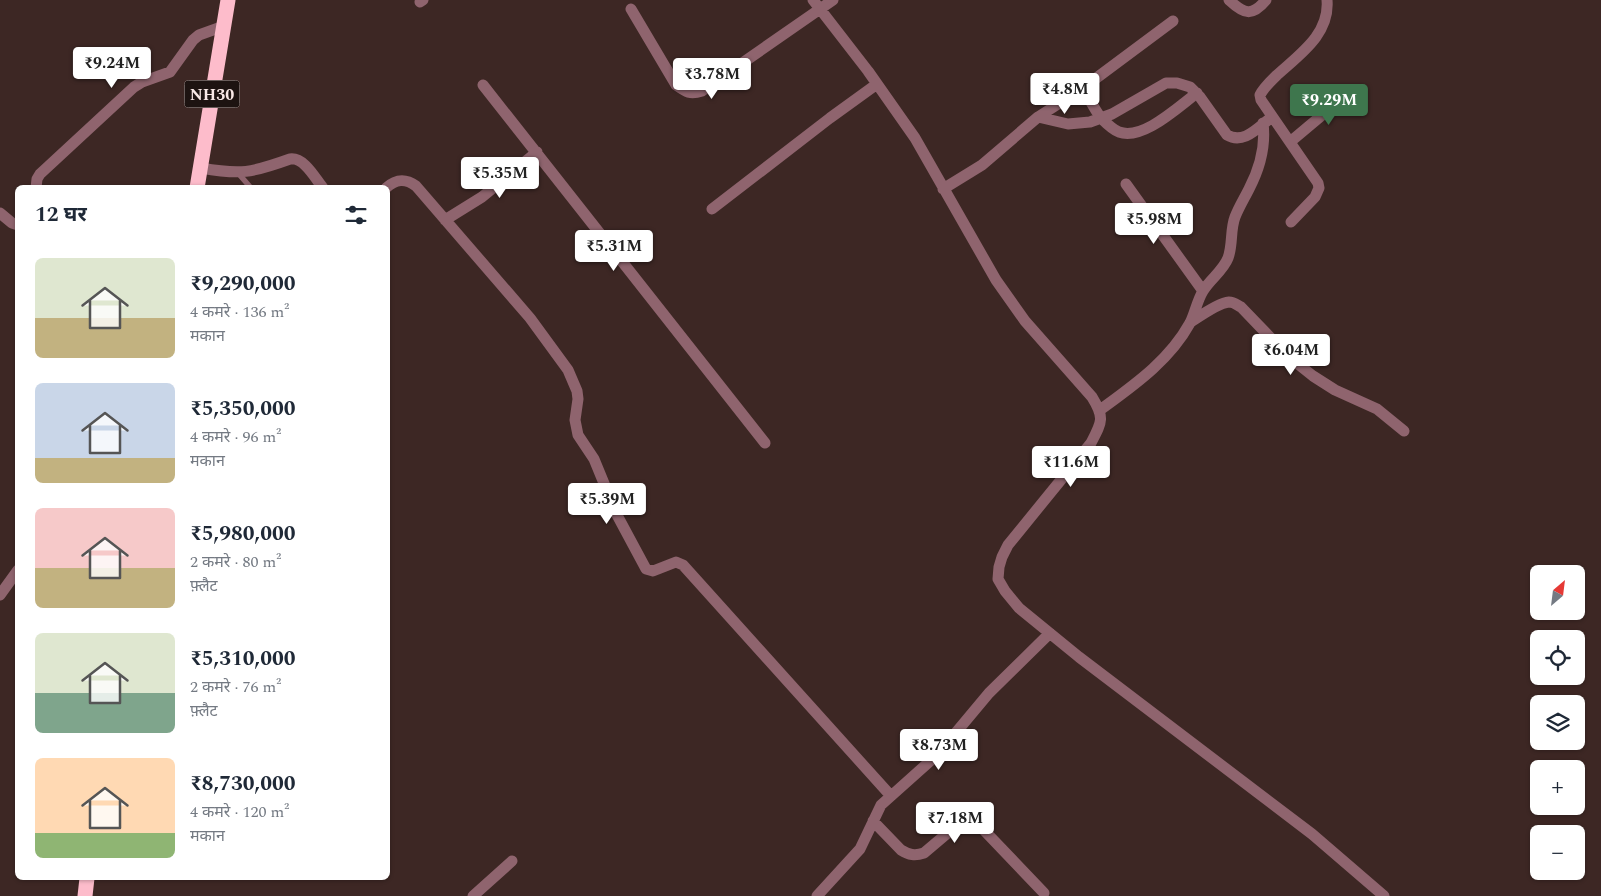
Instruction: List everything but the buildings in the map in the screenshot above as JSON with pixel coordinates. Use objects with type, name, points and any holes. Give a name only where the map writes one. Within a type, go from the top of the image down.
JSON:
[{"type":"highway","name":"NH30","points":[[198,185],[228,0]]},
{"type":"highway","points":[[85,896],[87,880]]},
{"type":"street","points":[[813,0],[877,84],[915,138],[996,280],[1025,321],[1092,397],[1100,410],[1099,427],[1091,443],[1008,545],[1002,557],[998,579],[1005,591],[1019,608],[1087,663],[1312,834],[1384,896]]},
{"type":"street","points":[[631,9],[676,85],[693,94],[702,91],[833,0]]},
{"type":"street","points":[[1229,0],[1246,12],[1255,11],[1266,0]]},
{"type":"street","points":[[1290,222],[1315,197],[1319,188],[1318,183],[1290,142],[1268,120],[1260,95],[1262,90],[1312,43],[1324,25],[1327,0]]},
{"type":"street","points":[[943,189],[982,165],[1038,117],[1083,88],[1173,21]]},
{"type":"street","points":[[37,185],[40,174],[123,96],[142,82],[170,72],[193,40],[199,35],[224,26]]},
{"type":"street","points":[[1038,117],[1068,124],[1090,122],[1112,114],[1166,83],[1177,82],[1190,87],[1197,93],[1227,135],[1233,139],[1240,139],[1268,120]]},
{"type":"street","points":[[712,209],[877,84]]},
{"type":"street","points":[[483,85],[765,443]]},
{"type":"street","points":[[1083,88],[1102,118],[1111,127],[1120,132],[1128,133],[1140,132],[1155,124],[1197,93]]},
{"type":"street","points":[[1290,142],[1352,90]]},
{"type":"street","points":[[1100,410],[1130,388],[1165,358],[1191,322],[1203,291],[1224,266],[1230,254],[1232,225],[1259,166],[1264,149],[1268,120]]},
{"type":"street","points":[[445,220],[482,197],[536,152]]},
{"type":"street","points":[[201,168],[238,173],[256,171],[290,159],[296,159],[302,163],[320,185]]},
{"type":"street","points":[[390,185],[397,180],[410,182],[416,186],[530,318],[568,370],[577,391],[578,399],[575,420],[578,436],[594,459],[617,515],[646,569],[653,571],[676,562],[683,564],[891,796]]},
{"type":"street","points":[[1126,184],[1203,291]]},
{"type":"street","points":[[0,212],[15,223]]},
{"type":"street","points":[[1191,322],[1222,304],[1235,303],[1288,356],[1313,376],[1334,390],[1377,409],[1404,431]]},
{"type":"street","points":[[0,595],[15,574]]},
{"type":"street","points":[[817,896],[860,849],[882,805],[938,754],[989,693],[1050,633]]},
{"type":"street","points":[[873,821],[901,850],[916,855],[924,853],[963,820],[971,819],[1044,893]]},
{"type":"street","points":[[473,896],[512,860]]},
{"type":"lane","points":[[238,173],[248,185]]}]
